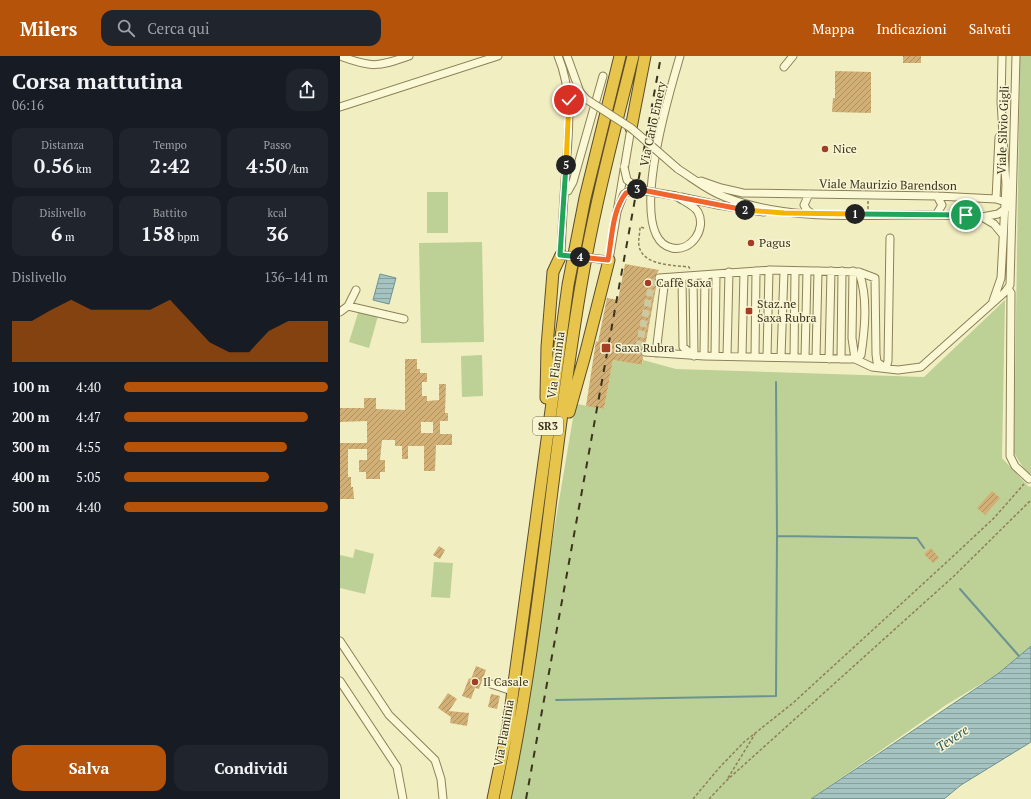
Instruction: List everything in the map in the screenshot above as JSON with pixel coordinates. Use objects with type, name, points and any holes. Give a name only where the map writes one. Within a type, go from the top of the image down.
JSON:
[{"type":"highway","name":"Via Flaminia","points":[[493,799],[508,727],[546,437],[568,285],[578,232],[620,56]]},
{"type":"highway","name":"Via Flaminia","points":[[504,799],[519,723],[583,275],[593,218],[633,56]]},
{"type":"highway","points":[[631,128],[645,56]]},
{"type":"highway","points":[[546,437],[547,347],[552,281],[554,266],[560,255]]},
{"type":"highway","points":[[558,449],[585,355],[608,260]]},
{"type":"street","points":[[340,56],[368,65],[387,63],[409,56]]},
{"type":"street","points":[[340,107],[498,56]]},
{"type":"street","points":[[558,56],[565,77],[569,100],[565,192],[560,255],[608,260],[631,128]]},
{"type":"street","name":"Viale Maurizio Barendson","points":[[567,56],[580,92],[586,99],[631,128],[678,170],[712,185],[735,192],[996,198]]},
{"type":"street","name":"Via Carlo Emery","points":[[676,196],[696,210],[700,216],[701,224],[698,236],[690,245],[674,249],[662,243],[655,233],[651,219],[649,201],[654,164],[680,56]]},
{"type":"street","points":[[784,67],[793,56]]},
{"type":"street","name":"Viale Silvio Gigli","points":[[1001,101],[1002,56]]},
{"type":"street","name":"Viale Silvio Gigli","points":[[1008,203],[1016,56]]},
{"type":"street","points":[[565,192],[568,191],[573,182],[603,76]]},
{"type":"street","points":[[1001,101],[996,198],[1008,203]]},
{"type":"street","points":[[645,352],[694,356],[855,359],[872,367],[911,370],[921,367],[1010,285],[1012,271],[1001,101]]},
{"type":"street","points":[[624,167],[627,180],[639,189],[752,211],[784,213]]},
{"type":"street","name":"Viale Maurizio Barendson","points":[[686,174],[723,197],[784,213],[982,216],[1004,212]]},
{"type":"street","points":[[617,210],[626,193],[639,189]]},
{"type":"street","points":[[809,194],[804,205],[806,210],[811,214]]},
{"type":"street","points":[[936,215],[942,205],[937,196]]},
{"type":"street","points":[[992,303],[1001,278],[1004,212],[1008,203]]},
{"type":"street","points":[[982,216],[994,224],[1003,235]]},
{"type":"street","points":[[886,368],[888,361],[890,238]]},
{"type":"street","points":[[656,353],[662,278],[682,278],[729,272],[769,270],[842,271],[856,272],[875,278],[876,354],[877,362],[886,368]]},
{"type":"street","points":[[767,357],[769,270]]},
{"type":"street","points":[[755,356],[756,271]]},
{"type":"street","points":[[781,357],[784,271]]},
{"type":"street","points":[[794,358],[796,271]]},
{"type":"street","points":[[805,358],[806,271]]},
{"type":"street","points":[[816,358],[818,271]]},
{"type":"street","points":[[829,359],[831,271]]},
{"type":"street","points":[[841,359],[842,271]]},
{"type":"street","points":[[727,356],[729,272]]},
{"type":"street","points":[[742,356],[744,272]]},
{"type":"street","points":[[855,359],[861,355],[864,338],[864,287],[856,272]]},
{"type":"street","points":[[855,359],[852,338],[856,272]]},
{"type":"street","points":[[714,356],[716,274]]},
{"type":"street","points":[[704,356],[705,275]]},
{"type":"street","points":[[693,276],[694,356]]},
{"type":"street","points":[[682,278],[683,347],[694,356]]},
{"type":"street","points":[[1008,288],[1011,293],[1010,456],[1015,466],[1029,479]]},
{"type":"street","points":[[340,312],[348,306],[356,290]]},
{"type":"street","points":[[348,306],[404,319]]},
{"type":"street","points":[[340,641],[390,715],[435,760],[440,773],[443,799]]},
{"type":"street","points":[[340,681],[397,767],[403,799]]},
{"type":"street","points":[[491,684],[512,691]]},
{"type":"path","points":[[868,199],[868,209]]},
{"type":"path","points":[[644,228],[640,227],[639,242],[642,253],[656,262],[689,267],[693,276]]},
{"type":"path","points":[[693,799],[719,768],[756,732],[793,703],[994,518],[1029,479]]},
{"type":"path","points":[[709,799],[726,781],[954,576],[1031,500]]},
{"type":"path","points":[[726,781],[756,732]]},
{"type":"green space","points":[[1020,56],[1031,56],[1031,480],[1014,453]]},
{"type":"green space","points":[[427,192],[448,192],[448,233],[427,233]]},
{"type":"green space","points":[[482,242],[484,342],[421,343],[419,243]]},
{"type":"green space","points":[[1005,300],[1002,458],[1029,487],[1031,486],[1031,646],[999,673],[946,705],[811,799],[509,799],[524,730],[548,566],[573,418],[577,404],[604,409],[613,360],[642,365],[643,360],[676,369],[924,377]]},
{"type":"green space","points":[[359,310],[378,316],[369,348],[349,342]]},
{"type":"green space","points":[[482,355],[483,396],[462,397],[461,356]]},
{"type":"green space","points":[[355,549],[374,554],[365,594],[340,588],[340,555],[353,558]]},
{"type":"green space","points":[[434,562],[453,563],[450,598],[431,597]]},
{"type":"water","points":[[380,274],[396,278],[389,304],[373,300]]},
{"type":"water","name":"Tevere","points":[[1031,646],[1031,742],[961,785],[944,799],[811,799],[999,673]]},
{"type":"building","points":[[903,56],[921,56],[921,63],[903,63]]},
{"type":"building","points":[[835,71],[871,72],[871,113],[832,112],[833,98],[835,98]]},
{"type":"building","points":[[625,264],[659,270],[654,278],[657,282],[645,347],[640,351],[643,357],[642,365],[613,360],[604,409],[586,406],[596,341],[598,342],[607,298],[618,300]]},
{"type":"building","points":[[405,359],[417,359],[417,369],[420,369],[420,373],[427,373],[427,382],[422,382],[422,396],[427,396],[427,401],[439,400],[439,384],[446,384],[445,413],[448,413],[448,421],[440,421],[440,434],[452,434],[452,445],[436,445],[435,471],[424,471],[424,446],[408,446],[408,459],[402,459],[402,446],[395,446],[395,440],[382,440],[380,460],[385,460],[385,472],[380,472],[380,479],[366,479],[366,472],[359,472],[359,460],[367,460],[367,449],[348,449],[348,477],[351,477],[351,487],[353,487],[354,499],[340,499],[340,443],[367,443],[367,421],[340,422],[340,408],[364,408],[364,398],[376,398],[376,409],[405,410]],"holes":[[[421,422],[433,422],[433,433],[421,433]]]},
{"type":"building","points":[[992,491],[1000,498],[985,515],[977,508]]},
{"type":"building","points":[[439,546],[445,550],[440,559],[433,555]]},
{"type":"building","points":[[931,548],[939,558],[933,563],[924,554]]},
{"type":"building","points":[[476,666],[486,670],[479,689],[475,688],[471,699],[462,696],[469,678],[471,679]]},
{"type":"building","points":[[448,693],[457,699],[449,711],[469,713],[467,726],[450,723],[451,717],[438,708]]},
{"type":"building","points":[[491,694],[500,696],[497,709],[488,707]]},
{"type":"waterway","points":[[776,382],[777,536],[917,538],[924,548]]},
{"type":"waterway","points":[[556,700],[776,696],[777,536]]},
{"type":"waterway","points":[[960,589],[1019,656]]},
{"type":"tunnel","points":[[645,352],[638,351],[653,278],[659,278]]},
{"type":"railway","points":[[526,799],[661,56]]},
{"type":"place","name":"Nice","points":[[825,149]]},
{"type":"place","name":"Pagus","points":[[751,243]]},
{"type":"place","name":"Caffè Saxa","points":[[648,283]]},
{"type":"place","name":"Staz.ne Saxa Rubra","points":[[749,311]]},
{"type":"place","name":"Saxa Rubra","points":[[606,348]]},
{"type":"place","name":"Il Casale","points":[[475,682]]},
{"type":"route","points":[[569,100],[569,125],[560,255],[608,260],[617,210],[624,194],[634,189],[666,193],[752,211],[784,213],[966,215]]}]
